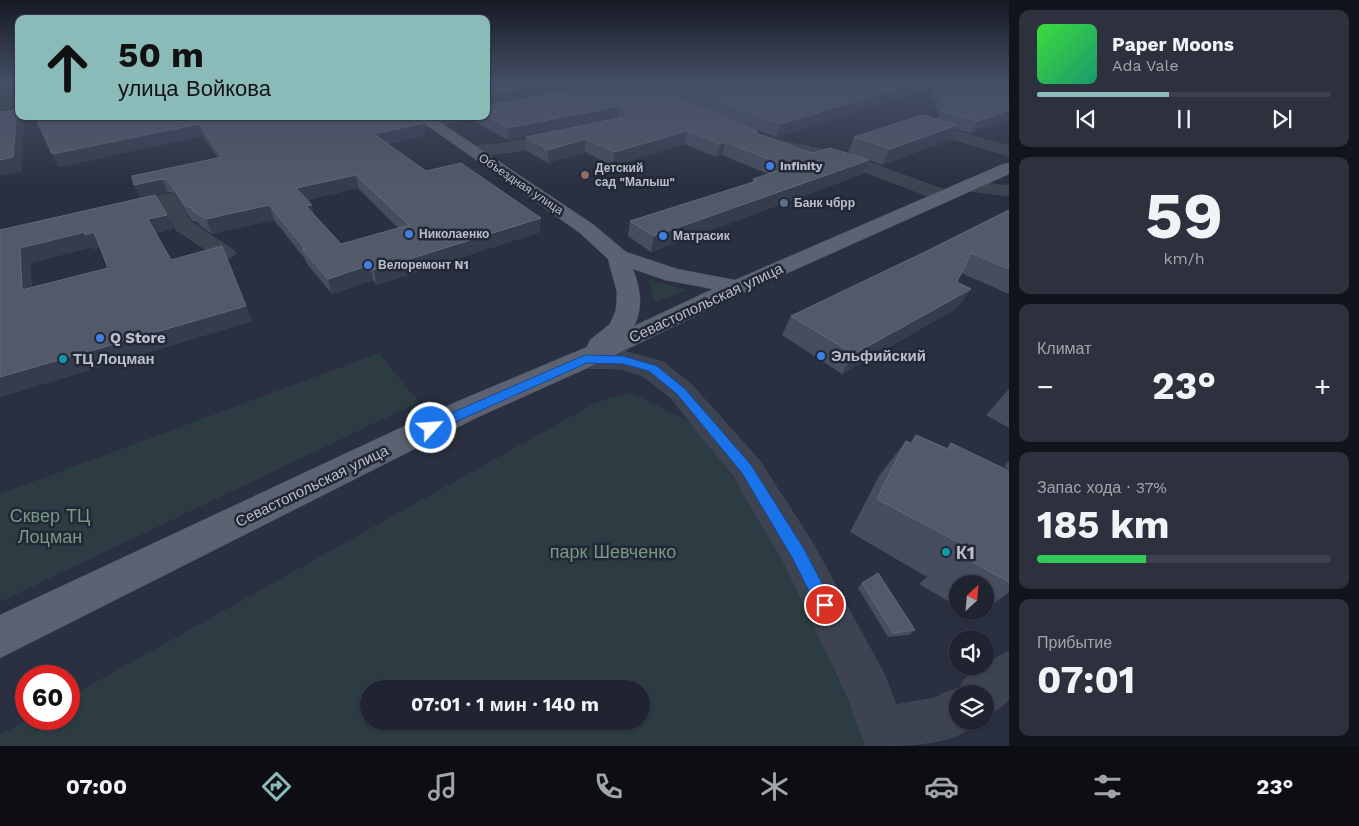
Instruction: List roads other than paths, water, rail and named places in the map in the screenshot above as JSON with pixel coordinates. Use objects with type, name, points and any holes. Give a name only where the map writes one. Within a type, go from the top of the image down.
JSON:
[{"type":"main road","name":"Объездная улица","points":[[426,120],[587,229],[618,257],[673,275],[737,287]]},
{"type":"main road","name":"Севастопольская улица","points":[[0,637],[466,410],[585,359],[737,287],[1009,168]]},
{"type":"main road","points":[[585,359],[620,328],[630,305],[628,290],[618,257]]},
{"type":"street","points":[[917,124],[1009,151]]},
{"type":"street","points":[[469,148],[504,148],[571,130]]},
{"type":"street","points":[[747,133],[778,145],[843,158],[944,196]]},
{"type":"street","points":[[969,186],[1009,191]]},
{"type":"street","points":[[102,214],[168,199],[183,226],[225,253]]},
{"type":"street","points":[[585,359],[623,360],[653,369],[681,392],[747,469],[799,554],[868,690],[887,738],[944,720],[949,716]]},
{"type":"street","points":[[992,685],[1009,673]]},
{"type":"place","name":"Infinity","points":[[770,166]]},
{"type":"place","name":"Детский сад \"Малыш\"","points":[[585,175]]},
{"type":"place","name":"Банк чбрр","points":[[784,203]]},
{"type":"place","name":"Николаенко","points":[[409,234]]},
{"type":"place","name":"Матрасик","points":[[663,236]]},
{"type":"place","name":"Велоремонт N1","points":[[368,265]]},
{"type":"place","name":"Q Store","points":[[100,338]]},
{"type":"place","name":"Эльфийский","points":[[821,356]]},
{"type":"place","name":"ТЦ Лоцман","points":[[63,359]]},
{"type":"place","name":"К1","points":[[946,552]]},
{"type":"park label","name":"Сквер ТЦ Лоцман","points":[[50,525]]},
{"type":"park label","name":"парк Шевченко","points":[[613,551]]}]
